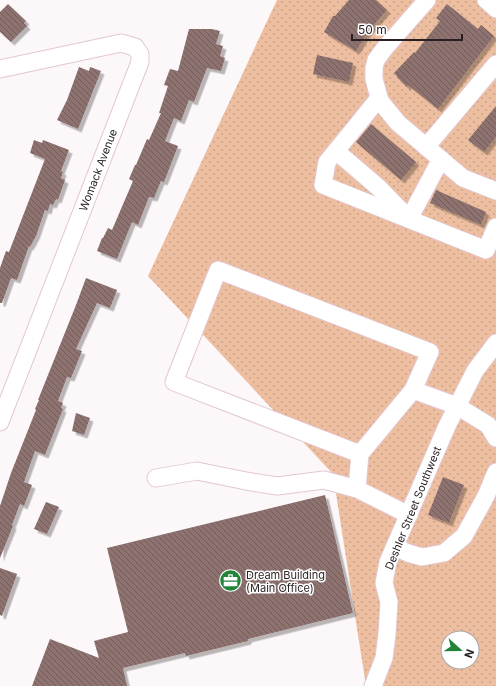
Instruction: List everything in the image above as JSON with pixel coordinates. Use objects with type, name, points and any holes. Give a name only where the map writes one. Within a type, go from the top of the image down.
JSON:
[{"type":"street","points":[[427,0],[376,60],[374,79],[380,101],[398,123],[463,178],[496,191]]},
{"type":"street","points":[[486,0],[496,9]]},
{"type":"street","name":"Womack Avenue","points":[[0,69],[121,43],[135,47],[140,54],[140,62],[0,422]]},
{"type":"street","points":[[426,147],[496,64]]},
{"type":"street","points":[[379,98],[327,162],[323,185],[486,250],[496,227]]},
{"type":"street","points":[[336,151],[379,188],[409,219]]},
{"type":"street","points":[[409,219],[441,159]]},
{"type":"street","points":[[357,489],[360,454],[413,390],[430,352],[218,270],[174,382],[360,454]]},
{"type":"street","name":"Deshler Street Southwest","points":[[373,686],[384,658],[389,602],[384,583],[388,562],[447,426],[475,372],[496,343]]},
{"type":"street","points":[[413,390],[457,406],[488,425],[496,438]]},
{"type":"street","points":[[156,478],[197,471],[246,482],[277,486],[324,480],[357,489],[409,515]]},
{"type":"street","points":[[395,547],[422,557],[444,553],[464,536],[486,496],[496,472]]},
{"type":"shaded area","points":[[277,0],[496,0],[496,686],[366,686],[333,474],[148,276]]},
{"type":"building","points":[[349,0],[376,0],[387,10],[368,32],[356,51],[324,32],[333,16],[335,16]]},
{"type":"building","points":[[8,4],[26,21],[24,23],[27,26],[11,42],[0,32],[0,12]]},
{"type":"building","points":[[447,4],[478,29],[481,25],[494,36],[438,109],[408,85],[407,87],[394,73],[414,52],[415,53],[440,21],[436,18]]},
{"type":"building","points":[[189,29],[212,29],[220,31],[216,44],[223,46],[220,56],[225,58],[221,71],[207,68],[194,102],[189,100],[181,121],[174,118],[165,141],[178,146],[164,182],[161,181],[154,198],[149,197],[138,225],[132,222],[117,259],[97,251],[108,228],[112,230],[133,181],[129,179],[147,139],[149,140],[161,113],[159,113],[168,86],[164,85],[170,69],[178,71]]},
{"type":"building","points":[[317,55],[353,63],[349,82],[313,74]]},
{"type":"building","points":[[79,67],[89,71],[90,67],[101,71],[78,129],[57,120],[67,100]]},
{"type":"building","points":[[496,106],[496,137],[484,152],[468,140]]},
{"type":"building","points":[[371,124],[416,162],[401,180],[356,142]]},
{"type":"building","points":[[34,140],[42,143],[43,140],[69,150],[61,171],[63,172],[61,178],[65,180],[58,200],[56,199],[53,205],[50,204],[48,211],[45,210],[36,236],[30,247],[29,246],[17,280],[11,278],[2,303],[0,303],[0,268],[6,251],[9,252],[45,159],[30,153]]},
{"type":"building","points":[[436,190],[486,212],[481,225],[430,203]]},
{"type":"building","points":[[86,278],[117,290],[110,308],[97,303],[76,349],[82,351],[71,378],[67,377],[58,401],[63,403],[61,408],[63,409],[45,455],[35,451],[24,482],[32,485],[24,506],[20,504],[0,558],[0,506],[11,473],[36,410],[38,400]]},
{"type":"building","points":[[76,413],[90,418],[84,435],[72,431]]},
{"type":"building","points":[[443,477],[464,485],[449,523],[428,515]]},
{"type":"building","name":"Dream Building (Main Office)","points":[[325,495],[353,613],[186,656],[185,653],[123,668],[127,686],[32,686],[50,639],[99,658],[94,641],[128,632],[107,548]]},
{"type":"building","points":[[46,502],[59,507],[47,534],[34,529]]},
{"type":"building","points":[[0,568],[17,574],[2,616],[0,615]]},
{"type":"place","name":"Dream Building (Main Office)","points":[[230,581]]}]
